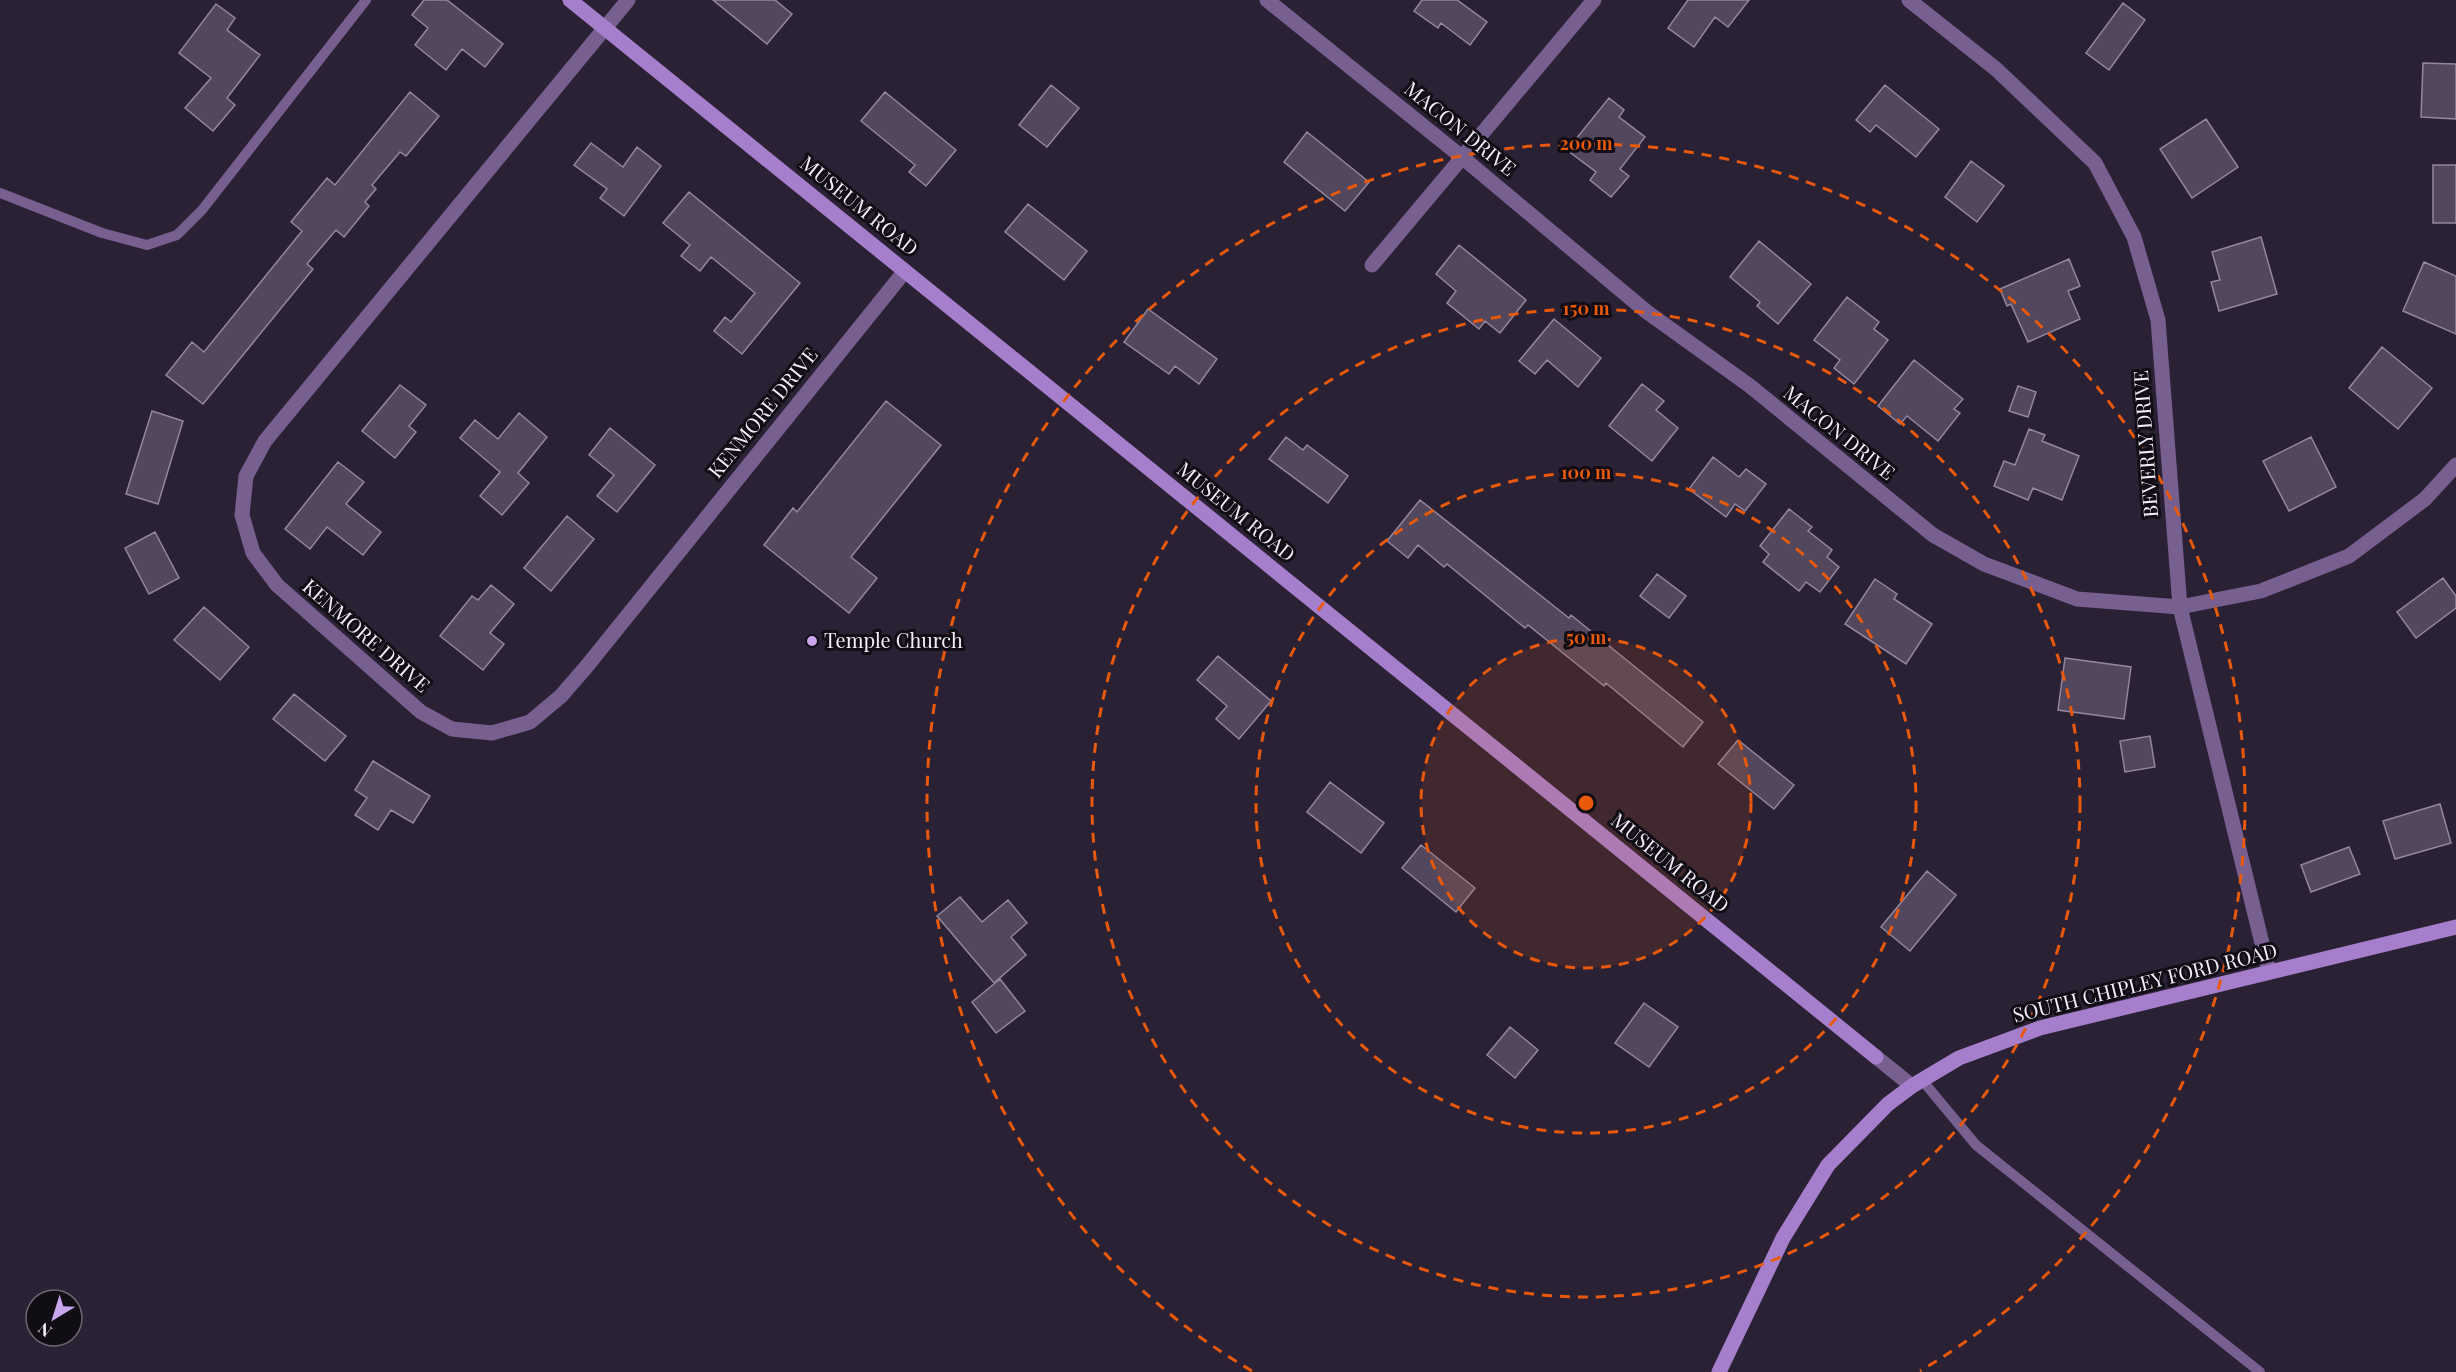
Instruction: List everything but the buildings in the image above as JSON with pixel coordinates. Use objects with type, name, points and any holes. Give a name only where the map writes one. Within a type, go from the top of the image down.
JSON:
[{"type":"street","name":"MUSEUM ROAD","points":[[570,0],[1876,1057],[1917,1083]]},
{"type":"street","name":"KENMORE DRIVE","points":[[628,0],[265,441],[246,476],[242,515],[253,553],[277,585],[421,712],[452,729],[492,733],[530,722],[561,696],[905,271]]},
{"type":"street","name":"MACON DRIVE","points":[[1267,0],[1463,158],[1647,312],[1749,387],[1933,535],[1984,564],[2077,599],[2180,607],[2261,591],[2349,556],[2425,500],[2456,465]]},
{"type":"street","points":[[1372,265],[1594,0]]},
{"type":"street","name":"BEVERLY DRIVE","points":[[1909,0],[1996,69],[2095,163],[2134,237],[2158,320],[2180,607],[2269,972]]},
{"type":"street","name":"SOUTH CHIPLEY FORD ROAD","points":[[1719,1372],[1783,1238],[1828,1165],[1888,1104],[1917,1083],[1959,1058],[2040,1028],[2456,927]]},
{"type":"lane","points":[[0,193],[102,233],[147,245],[177,235],[202,210],[366,0]]},
{"type":"lane","points":[[1917,1083],[1976,1145],[2258,1371]]},
{"type":"place","name":"Temple Church","points":[[812,641]]}]
